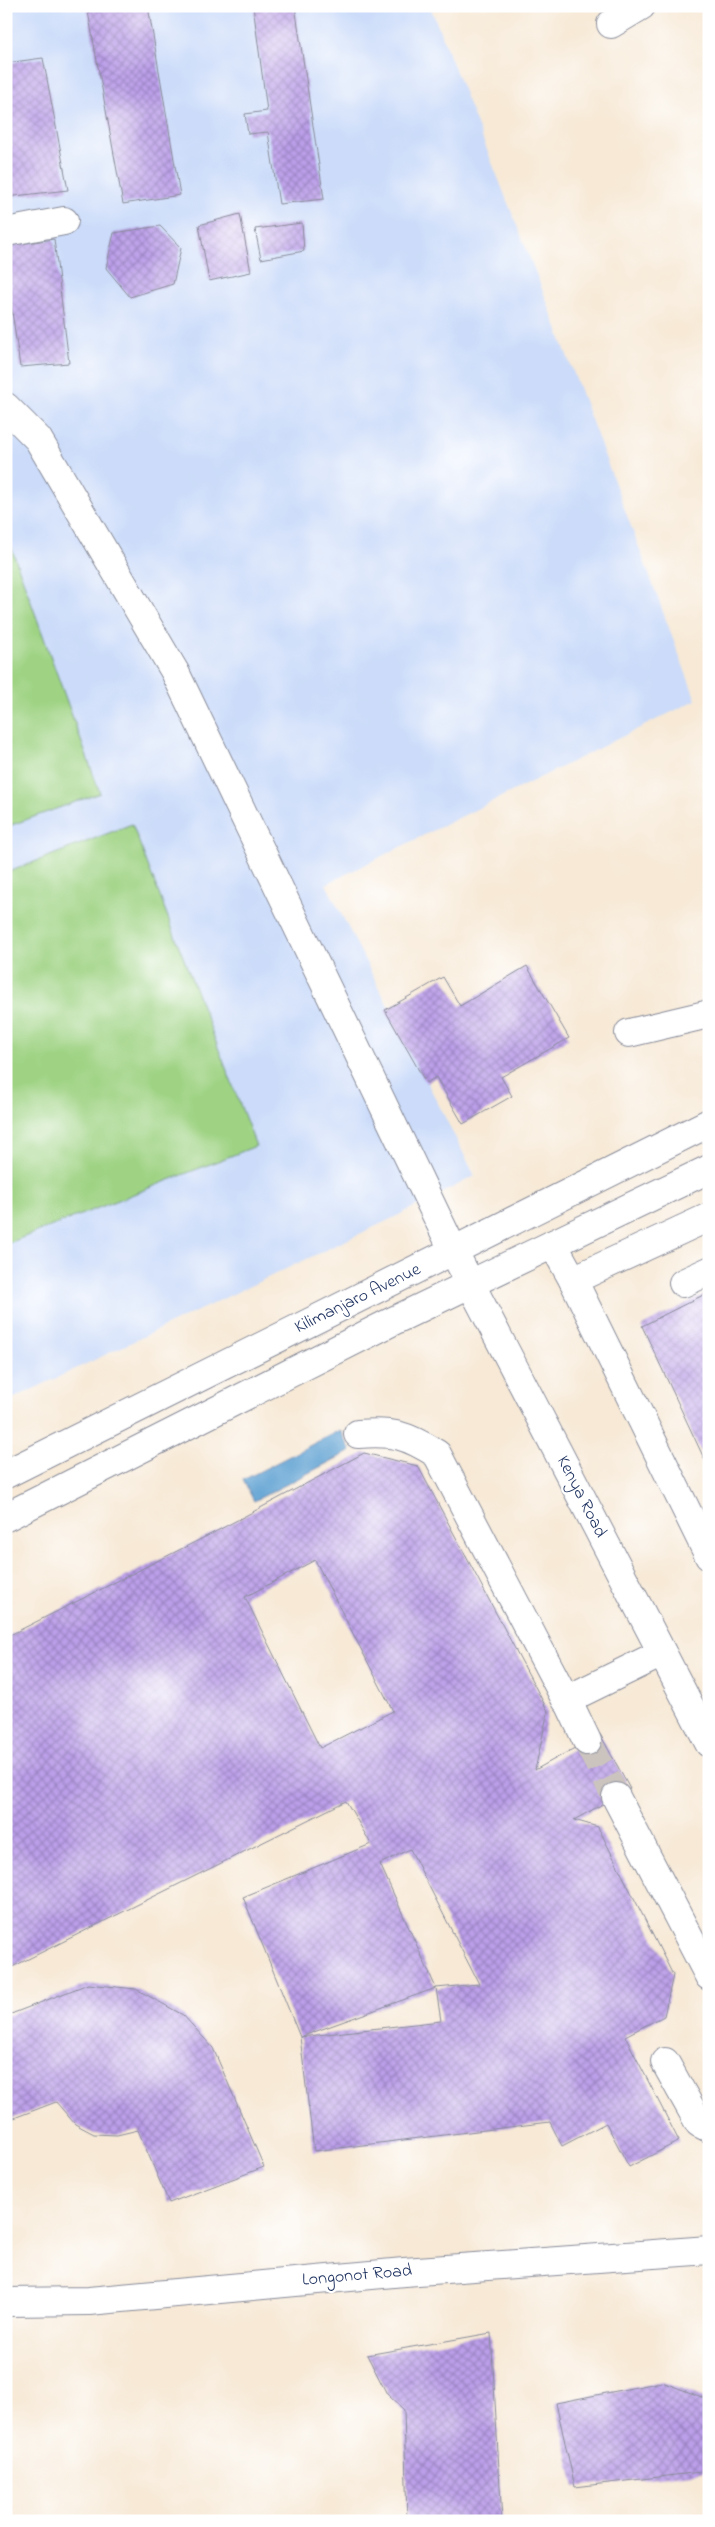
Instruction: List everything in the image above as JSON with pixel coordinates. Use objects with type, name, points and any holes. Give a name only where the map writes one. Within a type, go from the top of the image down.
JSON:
[{"type":"street","points":[[611,24],[641,6]]},
{"type":"street","points":[[6,232],[64,222]]},
{"type":"street","name":"Kenya Road","points":[[6,407],[38,440],[175,672],[454,1252],[709,1743]]},
{"type":"street","points":[[629,1033],[709,1014]]},
{"type":"street","name":"Kilimanjaro Avenue","points":[[6,1474],[454,1252],[709,1123]]},
{"type":"street","name":"Kilimanjaro Avenue","points":[[6,1517],[470,1284],[709,1169]]},
{"type":"street","points":[[573,1280],[709,1217]]},
{"type":"street","points":[[553,1244],[573,1280],[709,1556]]},
{"type":"street","points":[[682,1283],[709,1272]]},
{"type":"street","points":[[358,1434],[388,1432],[418,1442],[437,1454],[568,1701],[587,1742]]},
{"type":"street","points":[[568,1701],[662,1654]]},
{"type":"street","points":[[616,1797],[709,1976]]},
{"type":"street","points":[[666,2062],[699,2123],[709,2128]]},
{"type":"street","name":"Longonot Road","points":[[6,2302],[89,2301],[404,2272],[709,2250]]},
{"type":"shaded area","points":[[6,6],[430,6],[546,299],[696,700],[326,884],[475,1176],[391,1219],[6,1402]]},
{"type":"green space","points":[[6,533],[100,793],[6,827]]},
{"type":"green space","points":[[132,824],[256,1146],[6,1244],[6,873]]},
{"type":"water","points":[[340,1430],[351,1451],[254,1501],[243,1480]]},
{"type":"building","points":[[87,6],[148,6],[180,195],[123,204]]},
{"type":"building","points":[[253,6],[295,6],[324,199],[279,204],[268,132],[248,134],[245,114],[267,111]]},
{"type":"building","points":[[43,58],[68,190],[6,197],[6,63]]},
{"type":"building","points":[[240,214],[251,272],[209,281],[199,225]]},
{"type":"building","points":[[302,223],[304,251],[261,259],[255,229]]},
{"type":"building","points":[[160,226],[181,248],[173,284],[130,297],[106,268],[114,233]]},
{"type":"building","points":[[54,239],[69,363],[20,367],[6,269],[6,246]]},
{"type":"building","points":[[527,966],[569,1038],[501,1077],[512,1096],[463,1124],[436,1077],[426,1083],[385,1010],[443,977],[460,1006]]},
{"type":"building","points":[[709,1292],[709,1469],[642,1326]]},
{"type":"building","points":[[364,1453],[418,1466],[548,1711],[535,1770],[600,1734],[630,1789],[574,1820],[598,1827],[673,1975],[664,2016],[625,2036],[679,2141],[629,2167],[606,2123],[562,2146],[550,2122],[314,2151],[300,2037],[243,1897],[371,1844],[346,1801],[6,1970],[6,1637],[213,1533]],"holes":[[[315,1560],[393,1711],[320,1748],[245,1597]],[[410,1849],[479,1984],[436,1988],[380,1864]],[[436,1988],[441,2021],[300,2037]]]},
{"type":"building","points":[[88,1984],[136,1989],[183,2015],[213,2048],[264,2167],[169,2203],[138,2130],[117,2135],[94,2134],[75,2124],[56,2102],[6,2121],[6,2016]]},
{"type":"building","points":[[491,2333],[502,2521],[407,2521],[404,2410],[387,2394],[367,2355]]},
{"type":"building","points":[[662,2382],[707,2399],[709,2471],[575,2487],[556,2403]]},
{"type":"tunnel","points":[[587,1741],[616,1797]]}]
